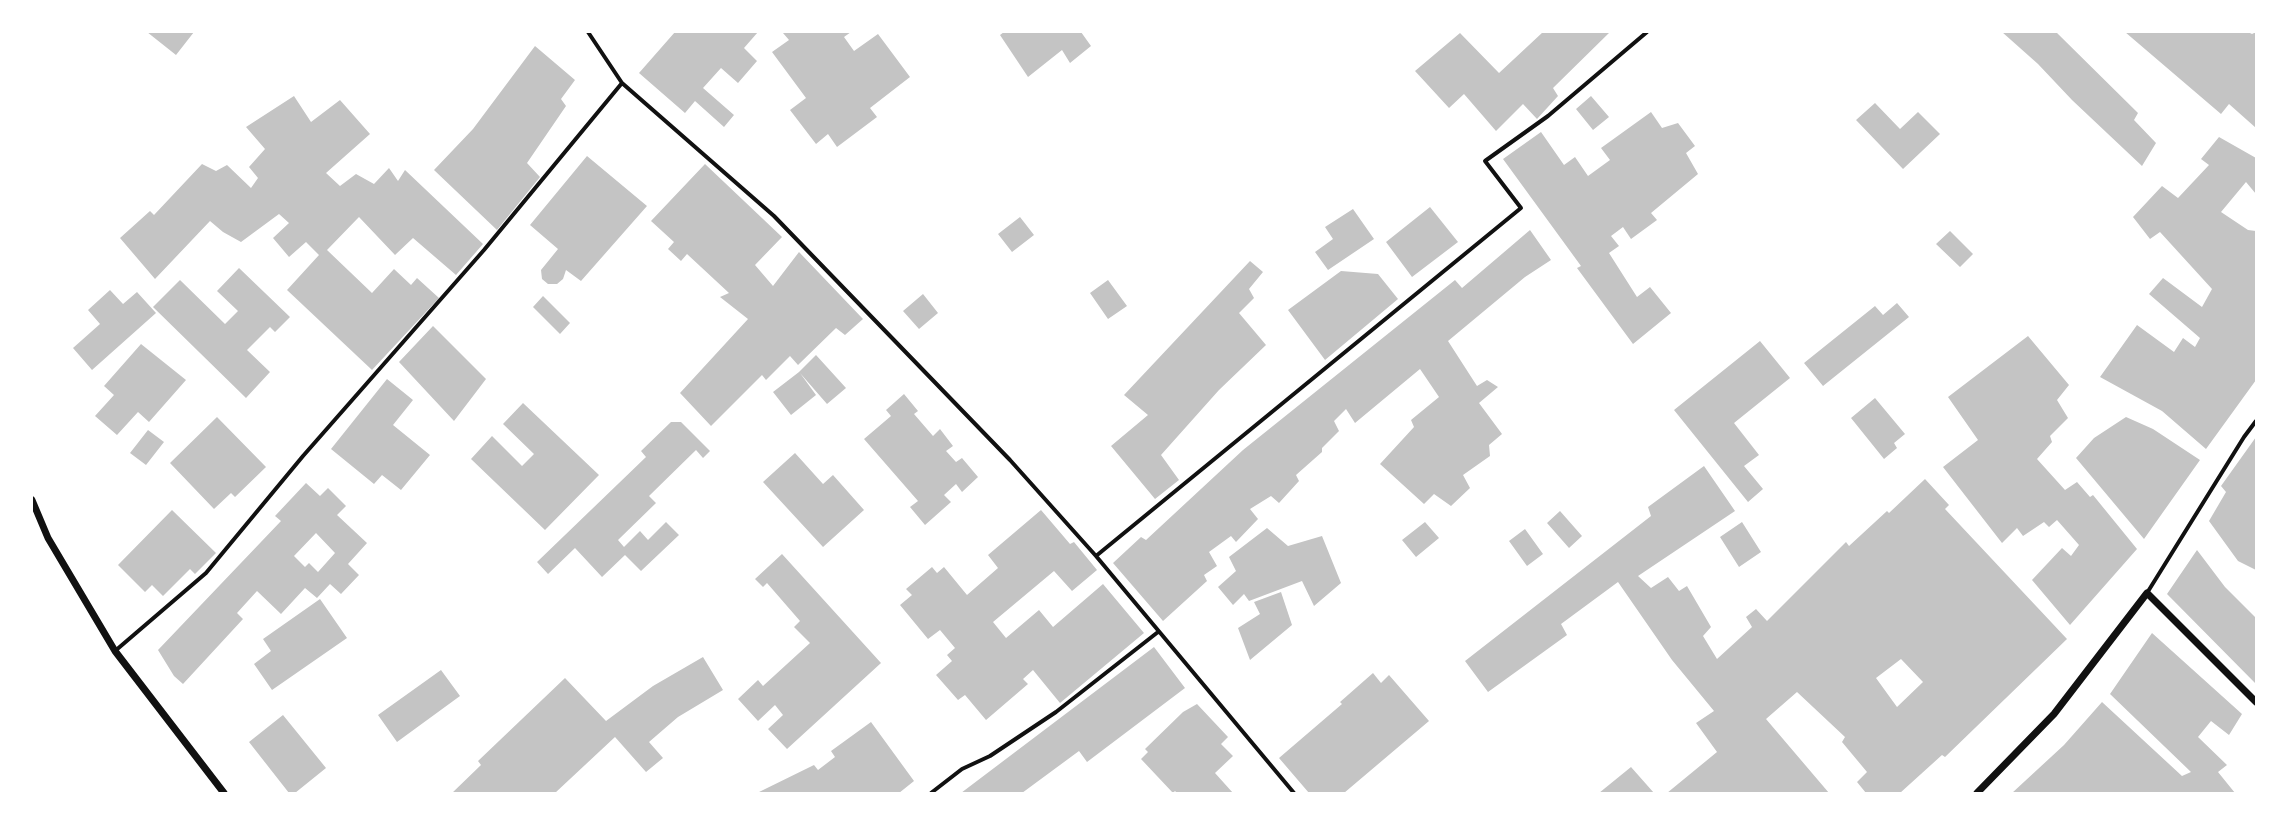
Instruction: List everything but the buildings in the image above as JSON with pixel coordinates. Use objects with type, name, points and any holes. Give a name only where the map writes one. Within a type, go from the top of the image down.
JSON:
[{"type":"street","points":[[588,32],[622,83],[774,216],[1010,460],[1096,556],[1294,793]]},
{"type":"street","points":[[1096,556],[1521,208],[1486,162],[1548,116],[1647,32]]},
{"type":"street","points":[[115,651],[206,573],[303,456],[484,250],[622,83]]},
{"type":"street","points":[[1977,793],[2054,714],[2147,593],[2244,437],[2256,421]]},
{"type":"street","points":[[32,500],[48,538],[115,651],[224,793]]},
{"type":"street","points":[[2147,593],[2256,702]]},
{"type":"street","points":[[931,793],[962,769],[990,756],[1056,712],[1158,632]]}]
